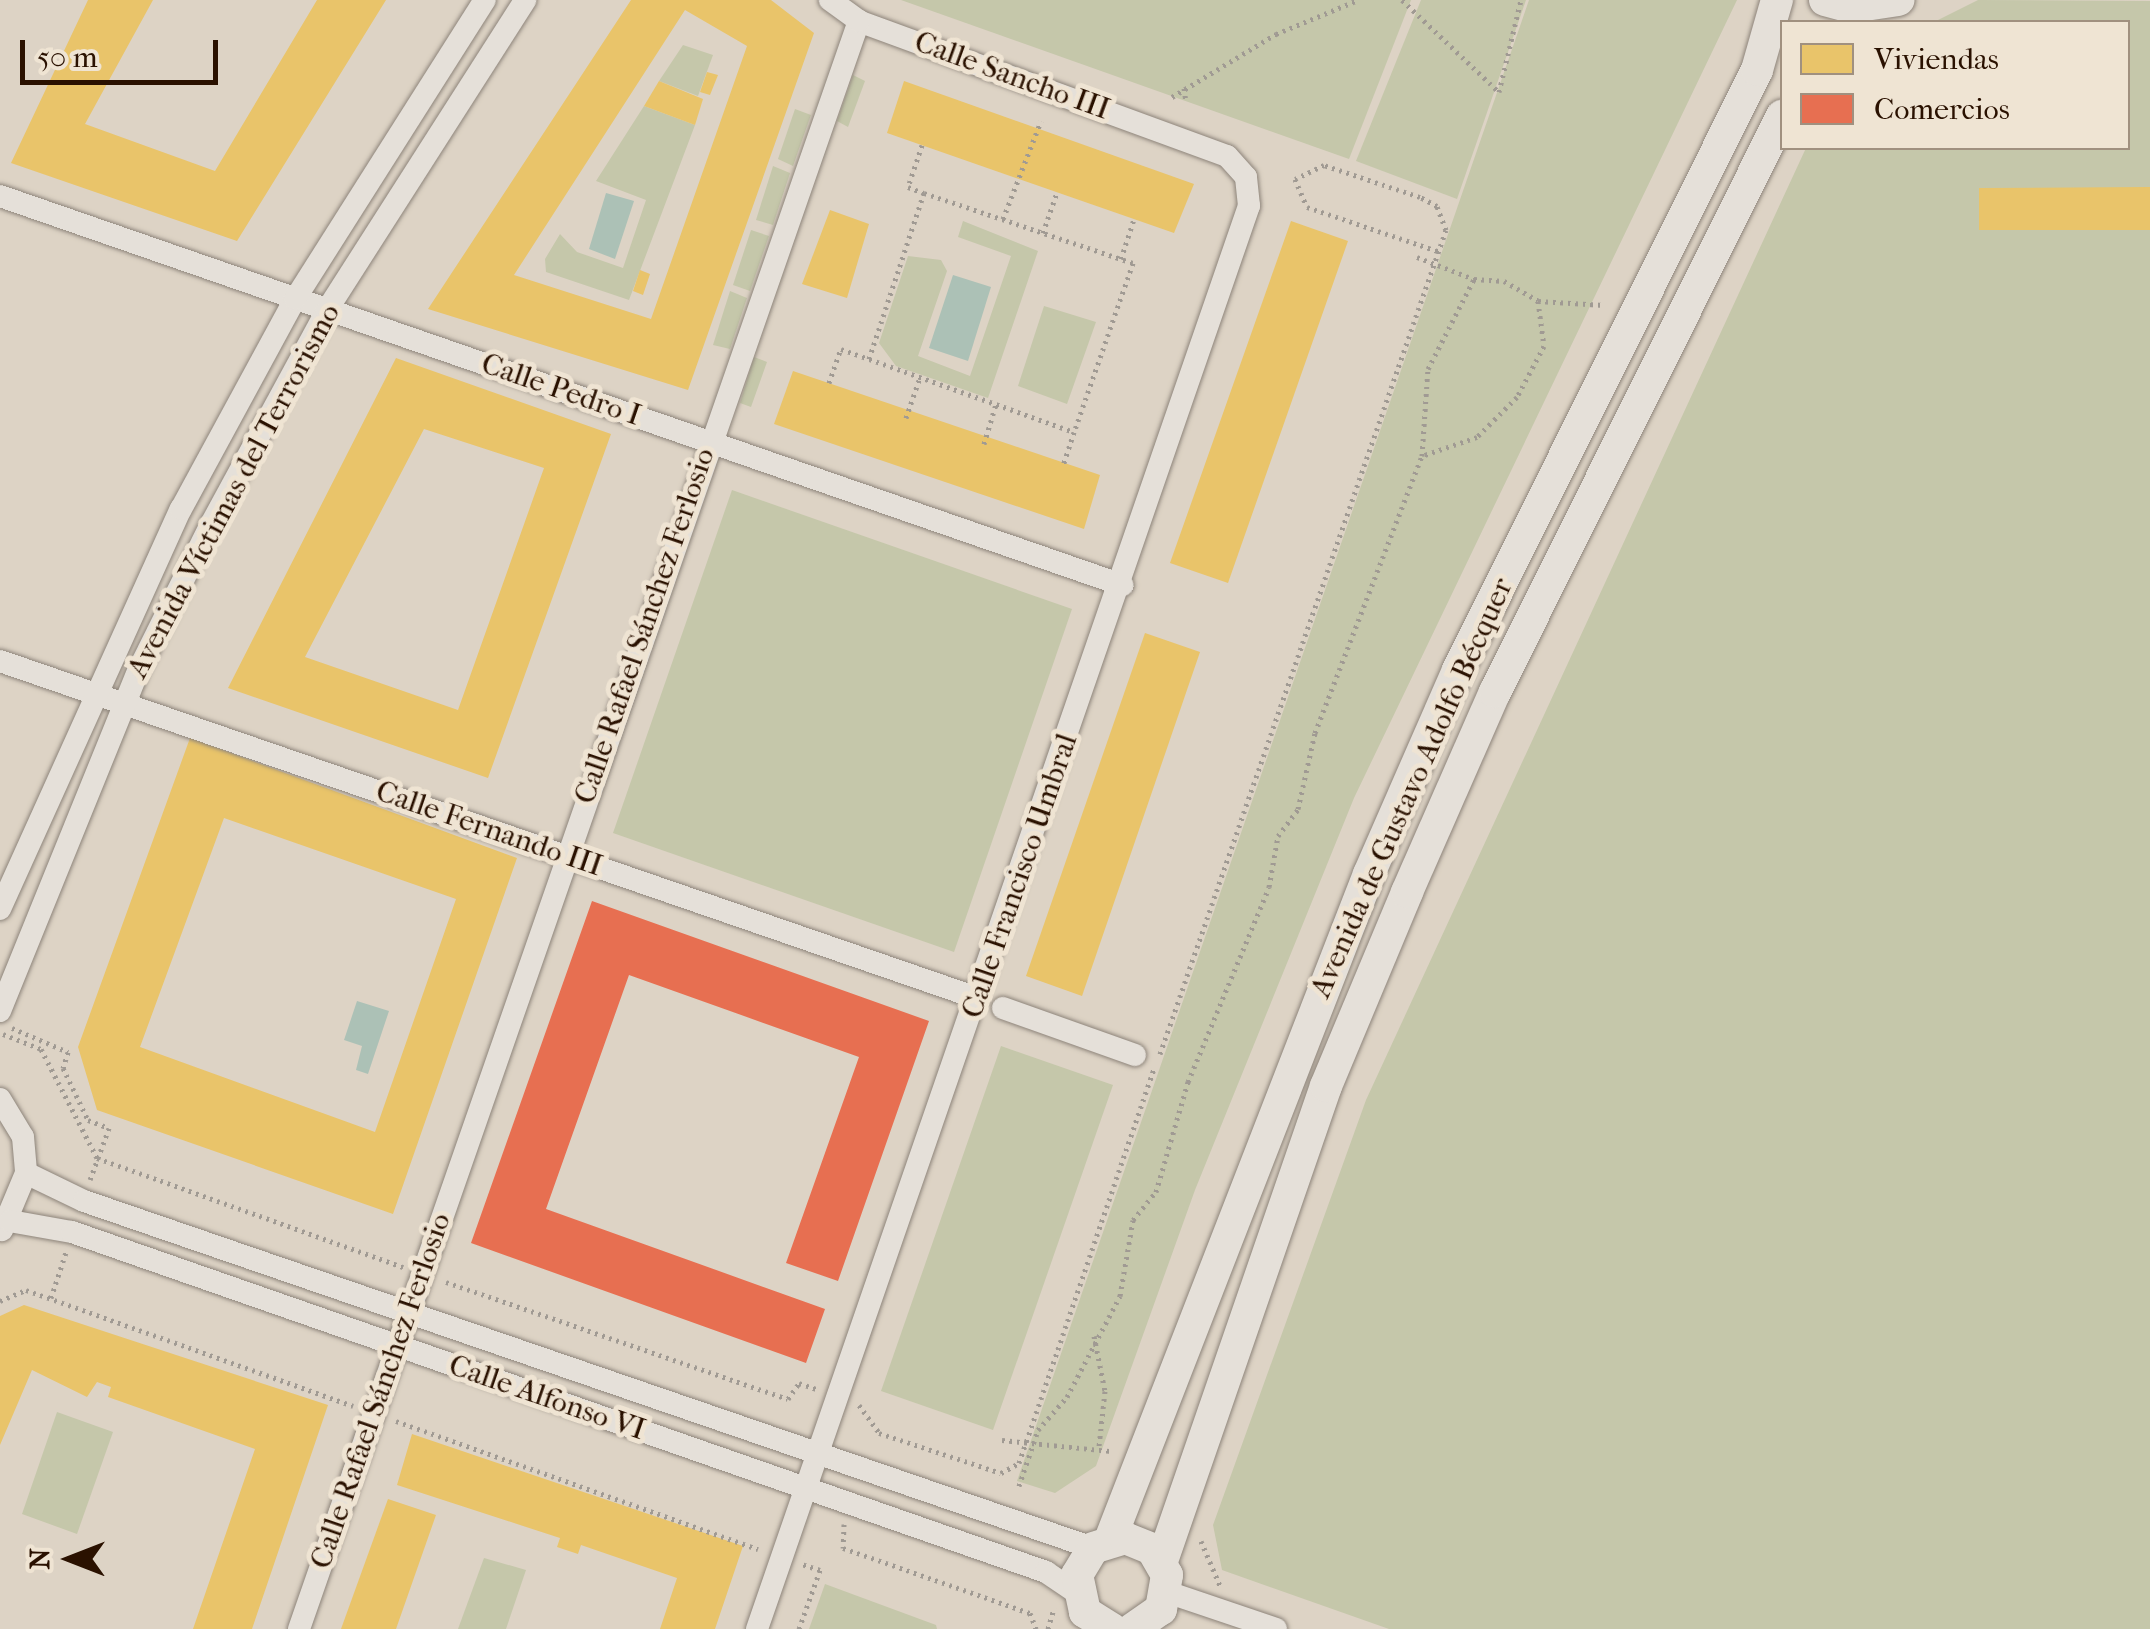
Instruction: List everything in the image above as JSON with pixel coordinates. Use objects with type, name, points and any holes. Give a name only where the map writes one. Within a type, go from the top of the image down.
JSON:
[{"type":"street","name":"Avenida Víctimas del Terrorismo","points":[[0,910],[92,693],[295,299],[485,0]]},
{"type":"street","name":"Avenida Víctimas del Terrorismo","points":[[0,1011],[124,704],[327,310],[526,0]]},
{"type":"street","name":"Calle Sancho III","points":[[830,0],[859,21],[1198,144]]},
{"type":"street","name":"Avenida de Gustavo Adolfo Bécquer","points":[[1080,1613],[1102,1544],[1376,858],[1458,670],[1757,70],[1777,0]]},
{"type":"street","points":[[1839,10],[1898,0]]},
{"type":"street","name":"Calle Rafael Sánchez Ferlosio","points":[[299,1629],[565,855],[859,21]]},
{"type":"street","name":"Avenida de Gustavo Adolfo Bécquer","points":[[1164,1576],[1173,1515],[1326,1086],[1407,892],[1495,692],[1780,120]]},
{"type":"street","name":"Calle Francisco Umbral","points":[[757,1629],[1122,585],[1249,206],[1246,178],[1198,144]]},
{"type":"street","name":"Calle Pedro I","points":[[0,196],[1122,585]]},
{"type":"street","name":"Calle Fernando III","points":[[0,660],[977,998]]},
{"type":"street","points":[[1003,1008],[1135,1055]]},
{"type":"street","points":[[0,1099],[23,1137],[26,1173],[5,1227]]},
{"type":"street","name":"Calle Alfonso VI","points":[[26,1173],[84,1201],[818,1458],[1102,1544]]},
{"type":"street","name":"Calle Alfonso VI","points":[[5,1227],[72,1232],[1046,1572],[1080,1613]]},
{"type":"street","points":[[1102,1544],[1139,1542],[1164,1576],[1213,1606],[1276,1629]]},
{"type":"street","points":[[1134,1629],[1164,1576]]},
{"type":"path","points":[[1172,97],[1276,34],[1358,0]]},
{"type":"path","points":[[1402,0],[1499,92],[1522,0]]},
{"type":"path","points":[[1184,88],[1186,102]]},
{"type":"path","points":[[1003,220],[1040,120]]},
{"type":"path","points":[[922,145],[908,187],[1133,263],[1064,463]]},
{"type":"path","points":[[1018,1486],[1028,1447],[1446,230],[1437,206],[1324,165],[1295,179],[1307,206],[1438,251]]},
{"type":"path","points":[[1043,233],[1057,192]]},
{"type":"path","points":[[869,359],[924,193]]},
{"type":"path","points":[[1121,259],[1134,219]]},
{"type":"path","points":[[1417,257],[1474,278],[1504,280],[1538,301],[1604,306]]},
{"type":"path","points":[[0,1033],[40,1048],[97,1158],[788,1399],[800,1383],[839,1396],[857,1403],[880,1432],[1001,1472],[1028,1447],[1120,1296],[1133,1220],[1156,1192],[1422,456],[1428,368],[1474,278]]},
{"type":"path","points":[[1422,456],[1477,438],[1517,397],[1544,346],[1538,301]]},
{"type":"path","points":[[829,383],[841,349],[1074,432]]},
{"type":"path","points":[[906,418],[920,376]]},
{"type":"path","points":[[984,444],[996,404]]},
{"type":"path","points":[[0,1023],[68,1052],[62,1068],[88,1120],[109,1128],[84,1201]]},
{"type":"path","points":[[51,1298],[72,1232]]},
{"type":"path","points":[[0,1301],[26,1290],[51,1298],[820,1570],[799,1629]]},
{"type":"path","points":[[1094,1336],[1105,1391],[1099,1446]]},
{"type":"path","points":[[1002,1440],[1028,1447],[1099,1446],[1112,1451]]},
{"type":"path","points":[[1173,1515],[1198,1521],[1205,1568],[1224,1580],[1213,1606]]},
{"type":"path","points":[[1048,1629],[1054,1608],[1080,1613]]},
{"type":"shaded area","points":[[901,0],[1411,0],[1349,159]]},
{"type":"shaded area","points":[[1421,0],[1526,0],[1457,199],[1356,161]]},
{"type":"shaded area","points":[[1529,0],[1737,0],[1354,798],[1195,1190],[1096,1466],[1055,1493],[1017,1481]]},
{"type":"shaded area","points":[[1978,0],[2150,1],[2150,1629],[1389,1629],[1222,1570],[1213,1525],[1366,1100],[1805,150],[2130,150],[2130,20],[1938,20]]},
{"type":"shaded area","points":[[683,45],[713,55],[698,96],[659,81]]},
{"type":"shaded area","points":[[853,75],[865,81],[848,127],[837,121]]},
{"type":"shaded area","points":[[644,106],[695,125],[629,300],[546,272],[545,259],[560,234],[577,252],[623,268],[646,200],[596,181]]},
{"type":"shaded area","points":[[795,109],[811,115],[793,166],[778,159]]},
{"type":"shaded area","points":[[773,166],[790,173],[773,225],[756,220]]},
{"type":"shaded area","points":[[606,193],[634,201],[615,259],[589,249]]},
{"type":"shaded area","points":[[963,221],[1038,251],[988,398],[896,366],[879,343],[908,256],[941,260],[947,271],[918,356],[970,376],[1011,256],[958,237]]},
{"type":"shaded area","points":[[751,230],[769,236],[750,291],[733,285]]},
{"type":"shaded area","points":[[953,275],[991,287],[968,361],[929,348]]},
{"type":"shaded area","points":[[730,291],[747,298],[730,349],[713,345]]},
{"type":"shaded area","points":[[1044,306],[1096,322],[1067,404],[1018,386]]},
{"type":"shaded area","points":[[754,357],[767,362],[751,407],[740,403]]},
{"type":"shaded area","points":[[732,490],[1072,609],[954,952],[613,833]]},
{"type":"shaded area","points":[[357,1001],[389,1011],[368,1074],[356,1070],[362,1046],[344,1040]]},
{"type":"shaded area","points":[[1001,1046],[1113,1085],[993,1430],[881,1391]]},
{"type":"shaded area","points":[[57,1412],[113,1432],[77,1534],[22,1514]]},
{"type":"shaded area","points":[[484,1558],[526,1570],[506,1629],[458,1629]]},
{"type":"shaded area","points":[[825,1584],[936,1625],[937,1629],[809,1629]]},
{"type":"building: Viviendas","points":[[88,0],[153,0],[85,124],[215,171],[317,0],[386,0],[237,241],[11,163]]},
{"type":"building: Viviendas","points":[[631,0],[771,0],[814,33],[688,390],[428,309]],"holes":[[[685,10],[747,46],[651,319],[514,275]]]},
{"type":"building: Viviendas","points":[[707,72],[718,75],[710,95],[700,92]]},
{"type":"building: Viviendas","points":[[659,81],[703,99],[695,125],[644,106]]},
{"type":"building: Viviendas","points":[[904,81],[1194,184],[1174,233],[887,133]]},
{"type":"building: Viviendas","points":[[2150,187],[2150,230],[1979,230],[1979,188]]},
{"type":"building: Viviendas","points":[[830,210],[869,224],[847,298],[802,284]]},
{"type":"building: Viviendas","points":[[1291,221],[1348,241],[1228,583],[1170,563]]},
{"type":"building: Viviendas","points":[[640,270],[650,274],[643,295],[633,291]]},
{"type":"building: Viviendas","points":[[396,358],[611,434],[488,778],[228,688]],"holes":[[[424,429],[544,468],[458,710],[305,657]]]},
{"type":"building: Viviendas","points":[[793,371],[1100,475],[1084,529],[774,424]]},
{"type":"building: Viviendas","points":[[1145,633],[1200,652],[1082,996],[1026,976]]},
{"type":"building: Viviendas","points":[[190,738],[517,858],[393,1214],[97,1110],[78,1047]],"holes":[[[224,818],[456,899],[375,1132],[140,1047]]]},
{"type":"building: Viviendas","points":[[24,1305],[328,1405],[252,1629],[193,1629],[255,1449],[108,1397],[111,1387],[97,1382],[87,1397],[32,1370],[0,1445],[0,1316]]},
{"type":"building: Viviendas","points":[[412,1434],[743,1546],[715,1629],[660,1629],[677,1578],[581,1545],[578,1554],[557,1547],[560,1538],[397,1485]]},
{"type":"building: Viviendas","points":[[388,1499],[436,1515],[396,1629],[341,1629]]},
{"type":"building: Comercios","points":[[592,901],[929,1021],[838,1281],[786,1263],[859,1057],[629,975],[546,1209],[825,1309],[806,1363],[471,1243]]}]
